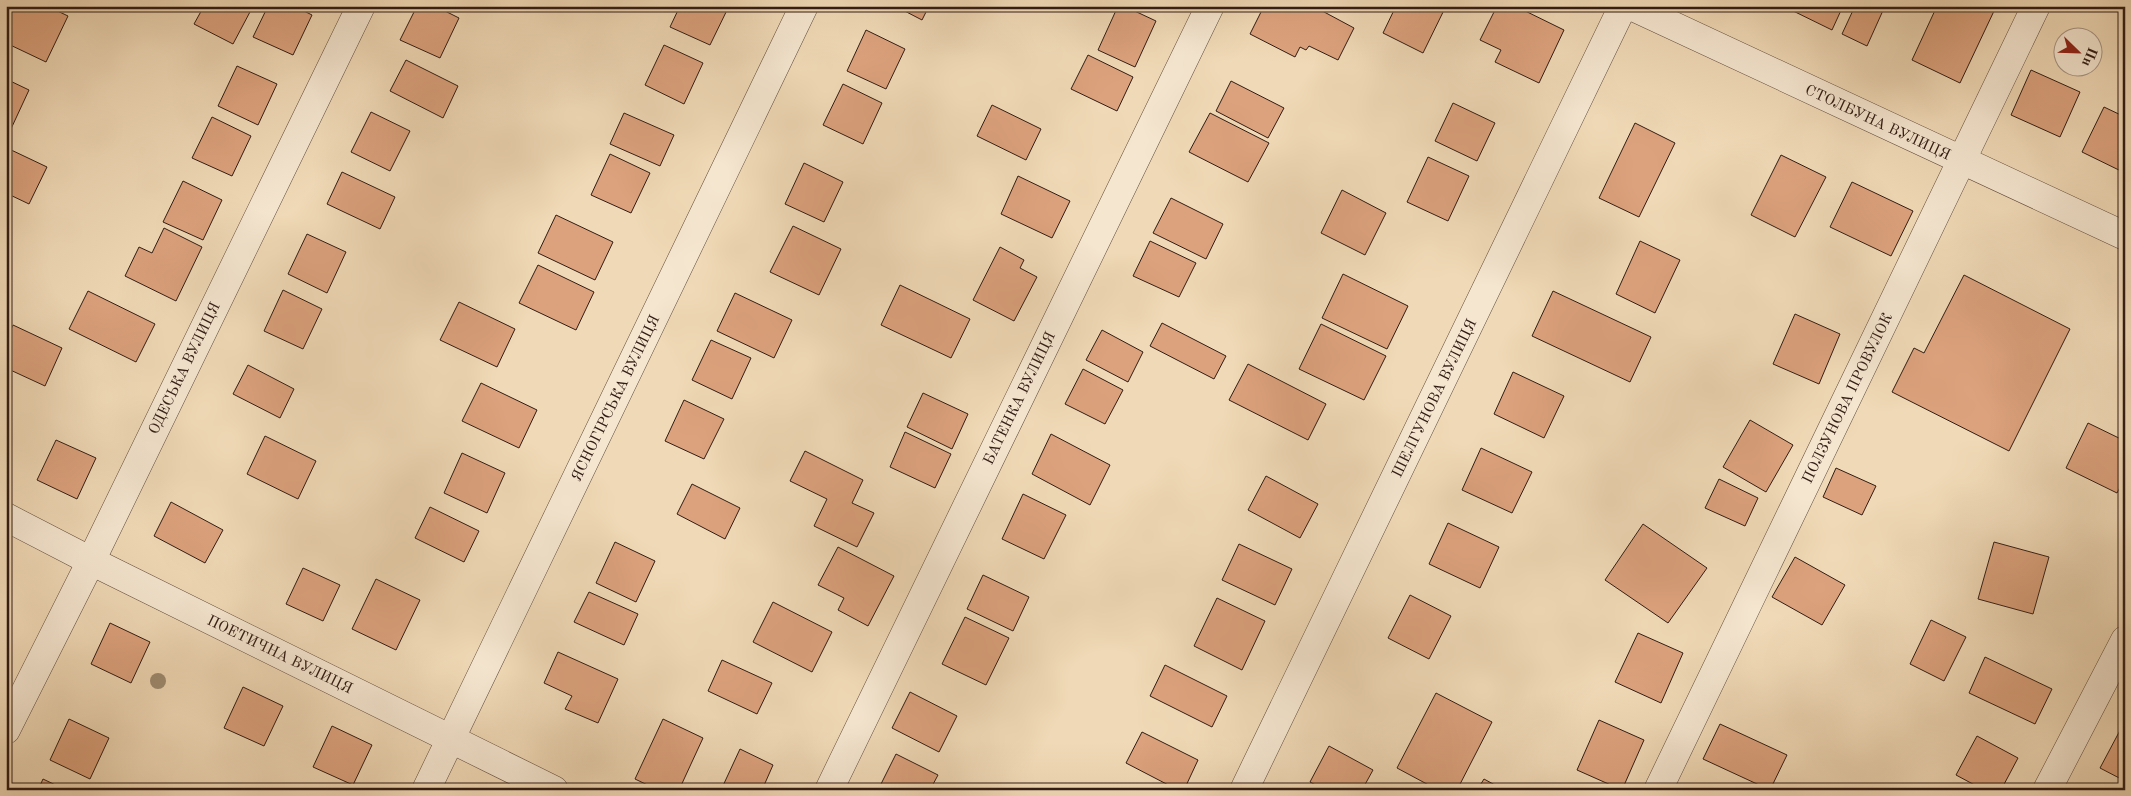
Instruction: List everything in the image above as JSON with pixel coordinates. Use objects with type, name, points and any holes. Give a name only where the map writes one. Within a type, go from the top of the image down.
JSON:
[{"type":"street","name":"ОДЕСЬКА ВУЛИЦЯ","points":[[6,730],[91,561],[361,6]]},
{"type":"street","name":"ЯСНОГІРСЬКА ВУЛИЦЯ","points":[[426,790],[804,6]]},
{"type":"street","name":"БАТЕНКА ВУЛИЦЯ","points":[[829,790],[1210,6]]},
{"type":"street","name":"ШЕЛГУНОВА ВУЛИЦЯ","points":[[1244,790],[1623,6]]},
{"type":"street","name":"СТОЛБУНА ВУЛИЦЯ","points":[[1631,6],[2125,236]]},
{"type":"street","name":"ПОЛЗУНОВА ПРОВУЛОК","points":[[1658,790],[2036,6]]},
{"type":"street","name":"ПОЕТИЧНА ВУЛИЦЯ","points":[[6,517],[554,790]]},
{"type":"street","points":[[2048,790],[2118,670],[2125,640]]},
{"type":"building","points":[[6,6],[47,6],[68,16],[46,62],[6,43]]},
{"type":"building","points":[[204,6],[243,6],[251,10],[233,44],[194,24]]},
{"type":"building","points":[[268,6],[294,6],[312,15],[293,55],[253,37]]},
{"type":"building","points":[[417,6],[435,6],[459,18],[440,58],[400,40]]},
{"type":"building","points":[[680,6],[729,6],[710,45],[670,27]]},
{"type":"building","points":[[895,6],[929,6],[922,20]]},
{"type":"building","points":[[1118,6],[1124,6],[1156,21],[1135,67],[1098,50]]},
{"type":"building","points":[[1264,6],[1313,6],[1354,28],[1338,60],[1309,46],[1306,50],[1300,47],[1295,57],[1250,34]]},
{"type":"building","points":[[1396,6],[1446,6],[1423,53],[1383,33]]},
{"type":"building","points":[[1497,6],[1515,6],[1564,30],[1539,83],[1495,62],[1501,50],[1480,40]]},
{"type":"building","points":[[1783,6],[1843,6],[1832,30]]},
{"type":"building","points":[[1855,6],[1885,6],[1867,46],[1842,34]]},
{"type":"building","points":[[1937,6],[1984,6],[1994,11],[1960,83],[1912,60]]},
{"type":"building","points":[[866,30],[905,49],[886,89],[847,71]]},
{"type":"building","points":[[664,45],[703,63],[684,104],[645,85]]},
{"type":"building","points":[[1088,55],[1133,77],[1117,111],[1071,89]]},
{"type":"building","points":[[406,60],[458,86],[443,118],[390,91]]},
{"type":"building","points":[[237,66],[277,84],[258,125],[218,106]]},
{"type":"building","points":[[2031,70],[2080,92],[2060,137],[2011,115]]},
{"type":"building","points":[[6,79],[29,90],[10,131],[6,129]]},
{"type":"building","points":[[1231,81],[1284,108],[1268,138],[1216,111]]},
{"type":"building","points":[[843,84],[882,103],[863,144],[823,125]]},
{"type":"building","points":[[1453,103],[1495,123],[1477,161],[1435,141]]},
{"type":"building","points":[[992,105],[1041,129],[1026,160],[977,136]]},
{"type":"building","points":[[2104,107],[2125,117],[2125,173],[2082,152]]},
{"type":"building","points":[[371,112],[410,131],[390,171],[351,152]]},
{"type":"building","points":[[624,113],[674,135],[660,166],[610,144]]},
{"type":"building","points":[[1210,113],[1269,143],[1248,182],[1189,152]]},
{"type":"building","points":[[212,117],[251,136],[232,176],[192,158]]},
{"type":"building","points":[[1635,123],[1675,143],[1639,217],[1599,198]]},
{"type":"building","points":[[7,148],[47,167],[29,204],[6,193]]},
{"type":"building","points":[[610,154],[650,173],[631,213],[591,195]]},
{"type":"building","points":[[1781,155],[1826,177],[1795,237],[1751,215]]},
{"type":"building","points":[[1428,157],[1469,176],[1448,221],[1407,202]]},
{"type":"building","points":[[804,163],[843,182],[824,222],[785,204]]},
{"type":"building","points":[[342,172],[395,197],[380,229],[327,204]]},
{"type":"building","points":[[1018,176],[1070,201],[1052,238],[1001,214]]},
{"type":"building","points":[[183,181],[222,200],[203,240],[163,222]]},
{"type":"building","points":[[1852,182],[1913,211],[1891,256],[1830,227]]},
{"type":"building","points":[[1342,190],[1386,213],[1365,255],[1321,233]]},
{"type":"building","points":[[1171,198],[1223,224],[1206,259],[1153,233]]},
{"type":"building","points":[[556,215],[613,242],[595,280],[538,253]]},
{"type":"building","points":[[793,226],[841,249],[819,295],[770,272]]},
{"type":"building","points":[[164,228],[202,247],[176,301],[125,276],[139,247],[152,253]]},
{"type":"building","points":[[307,234],[346,252],[327,293],[288,274]]},
{"type":"building","points":[[1150,241],[1196,263],[1179,297],[1133,276]]},
{"type":"building","points":[[1640,241],[1680,260],[1655,313],[1616,294]]},
{"type":"building","points":[[1000,247],[1024,260],[1020,268],[1037,277],[1014,321],[973,300]]},
{"type":"building","points":[[538,265],[594,292],[576,330],[519,303]]},
{"type":"building","points":[[1343,274],[1408,306],[1387,349],[1322,318]]},
{"type":"building","points":[[1964,275],[2070,329],[2009,451],[1892,392],[1914,348],[1924,353]]},
{"type":"building","points":[[900,285],[970,319],[951,358],[881,325]]},
{"type":"building","points":[[283,290],[322,309],[303,349],[264,331]]},
{"type":"building","points":[[88,291],[155,324],[136,362],[69,329]]},
{"type":"building","points":[[1553,291],[1651,337],[1630,382],[1532,336]]},
{"type":"building","points":[[735,293],[792,320],[774,358],[717,331]]},
{"type":"building","points":[[459,302],[515,329],[497,367],[440,340]]},
{"type":"building","points":[[1795,314],[1840,334],[1819,384],[1773,364]]},
{"type":"building","points":[[1162,323],[1226,356],[1214,379],[1150,346]]},
{"type":"building","points":[[1321,324],[1386,356],[1364,400],[1299,369]]},
{"type":"building","points":[[13,325],[62,348],[45,386],[6,368],[6,341]]},
{"type":"building","points":[[1102,330],[1143,352],[1128,382],[1086,360]]},
{"type":"building","points":[[711,340],[751,358],[732,399],[692,380]]},
{"type":"building","points":[[1248,364],[1326,404],[1308,440],[1229,400]]},
{"type":"building","points":[[248,365],[294,389],[280,418],[233,394]]},
{"type":"building","points":[[1083,369],[1123,390],[1105,424],[1065,404]]},
{"type":"building","points":[[1513,372],[1564,396],[1544,438],[1494,414]]},
{"type":"building","points":[[481,383],[537,410],[519,448],[462,421]]},
{"type":"building","points":[[923,393],[968,414],[952,449],[907,427]]},
{"type":"building","points":[[684,400],[724,419],[704,459],[665,441]]},
{"type":"building","points":[[1750,420],[1793,445],[1766,492],[1723,467]]},
{"type":"building","points":[[2088,423],[2125,441],[2125,478],[2117,493],[2066,468]]},
{"type":"building","points":[[905,432],[951,454],[935,488],[890,467]]},
{"type":"building","points":[[1051,434],[1110,465],[1090,505],[1032,474]]},
{"type":"building","points":[[265,436],[316,461],[298,499],[247,474]]},
{"type":"building","points":[[56,440],[96,458],[77,499],[37,480]]},
{"type":"building","points":[[1481,448],[1532,472],[1512,513],[1462,490]]},
{"type":"building","points":[[805,451],[863,480],[852,503],[874,513],[857,547],[814,526],[827,499],[790,481]]},
{"type":"building","points":[[462,453],[505,473],[487,513],[444,493]]},
{"type":"building","points":[[1836,468],[1876,486],[1862,515],[1823,497]]},
{"type":"building","points":[[1266,476],[1318,504],[1300,538],[1248,510]]},
{"type":"building","points":[[1719,479],[1758,498],[1745,526],[1705,508]]},
{"type":"building","points":[[692,484],[740,508],[725,539],[677,514]]},
{"type":"building","points":[[1023,494],[1066,515],[1044,559],[1002,539]]},
{"type":"building","points":[[171,502],[223,530],[205,563],[154,536]]},
{"type":"building","points":[[430,507],[479,531],[464,562],[415,538]]},
{"type":"building","points":[[1448,523],[1499,547],[1480,588],[1429,564]]},
{"type":"building","points":[[1643,524],[1707,568],[1668,623],[1605,580]]},
{"type":"building","points":[[615,542],[655,561],[636,602],[596,583]]},
{"type":"building","points":[[1994,542],[2049,557],[2033,614],[1978,599]]},
{"type":"building","points":[[1239,544],[1292,569],[1275,605],[1222,580]]},
{"type":"building","points":[[838,547],[894,576],[868,626],[838,610],[844,598],[818,585]]},
{"type":"building","points":[[1795,557],[1845,585],[1822,625],[1772,597]]},
{"type":"building","points":[[303,568],[340,585],[323,621],[286,604]]},
{"type":"building","points":[[983,575],[1029,597],[1013,631],[967,609]]},
{"type":"building","points":[[376,579],[420,600],[396,650],[352,629]]},
{"type":"building","points":[[589,592],[638,614],[624,645],[574,622]]},
{"type":"building","points":[[1410,595],[1451,616],[1429,659],[1388,638]]},
{"type":"building","points":[[1217,598],[1265,621],[1242,670],[1194,646]]},
{"type":"building","points":[[773,602],[832,632],[812,672],[753,642]]},
{"type":"building","points":[[965,617],[1009,638],[986,685],[942,664]]},
{"type":"building","points":[[1931,620],[1966,637],[1944,681],[1910,664]]},
{"type":"building","points":[[110,623],[150,642],[131,683],[91,664]]},
{"type":"building","points":[[1638,633],[1683,653],[1661,703],[1615,682]]},
{"type":"building","points":[[558,652],[618,679],[598,723],[565,709],[572,696],[544,683]]},
{"type":"building","points":[[1985,657],[2052,689],[2035,724],[1969,693]]},
{"type":"building","points":[[722,660],[772,683],[757,714],[708,691]]},
{"type":"building","points":[[1165,665],[1227,696],[1212,727],[1150,696]]},
{"type":"building","points":[[243,687],[283,706],[264,746],[224,728]]},
{"type":"building","points":[[910,692],[957,716],[939,752],[892,728]]},
{"type":"building","points":[[1436,693],[1492,722],[1457,790],[1438,790],[1397,768]]},
{"type":"building","points":[[69,719],[109,738],[90,779],[50,760]]},
{"type":"building","points":[[663,719],[703,738],[679,790],[658,790],[635,779]]},
{"type":"building","points":[[1599,720],[1644,740],[1622,790],[1577,770]]},
{"type":"building","points":[[2125,721],[2125,781],[2100,768]]},
{"type":"building","points":[[1720,724],[1787,755],[1770,790],[1703,759]]},
{"type":"building","points":[[332,726],[372,745],[353,785],[313,767]]},
{"type":"building","points":[[1142,732],[1198,760],[1184,790],[1178,790],[1126,763]]},
{"type":"building","points":[[1977,736],[2018,758],[2001,790],[1984,790],[1956,775]]},
{"type":"building","points":[[1329,746],[1373,770],[1362,790],[1325,790],[1310,782]]},
{"type":"building","points":[[740,749],[773,765],[762,790],[721,790]]},
{"type":"building","points":[[896,754],[938,775],[930,790],[878,790]]},
{"type":"building","points":[[43,779],[66,790],[38,790]]},
{"type":"building","points":[[1484,779],[1504,790],[1477,790]]}]
